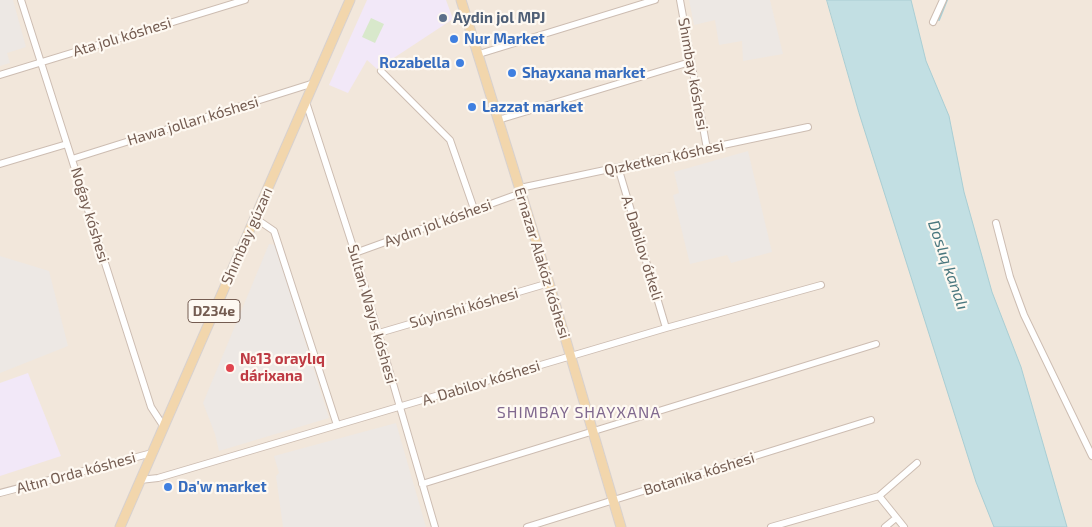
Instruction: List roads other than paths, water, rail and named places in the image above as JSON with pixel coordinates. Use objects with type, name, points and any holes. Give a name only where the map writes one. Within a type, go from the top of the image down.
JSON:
[{"type":"main road","name":"Shımbay gúzarı","points":[[120,527],[350,0]]},
{"type":"main road","name":"Ernazar Alakóz kóshesi","points":[[461,0],[549,284],[621,527]]},
{"type":"street","name":"Noǵay kóshesi","points":[[21,0],[151,408],[164,427]]},
{"type":"street","name":"Ata jolı kóshesi","points":[[0,75],[245,0]]},
{"type":"street","points":[[479,54],[655,0]]},
{"type":"street","name":"Shımbay kóshesi","points":[[680,0],[707,149]]},
{"type":"street","points":[[933,22],[943,0]]},
{"type":"street","points":[[498,120],[690,62]]},
{"type":"street","points":[[382,71],[450,140],[474,210]]},
{"type":"street","name":"Hawa jolları kóshesi","points":[[72,159],[314,82]]},
{"type":"street","name":"Sultan Wayıs kóshesi","points":[[306,102],[355,253],[435,527]]},
{"type":"street","name":"Qızketken kóshesi","points":[[520,191],[618,167],[808,127]]},
{"type":"street","points":[[0,164],[67,144]]},
{"type":"street","name":"A. Dabilov ótkeli","points":[[618,167],[666,328]]},
{"type":"street","name":"Aydın jol kóshesi","points":[[355,253],[474,210],[520,191]]},
{"type":"street","points":[[255,218],[274,231],[337,426]]},
{"type":"street","points":[[996,223],[1010,277],[1024,315],[1092,456]]},
{"type":"street","name":"Súyinshi kóshesi","points":[[379,333],[549,284]]},
{"type":"street","name":"A. Dabilov kóshesi","points":[[140,480],[158,478],[666,328],[821,285]]},
{"type":"street","points":[[422,484],[591,430],[876,344]]},
{"type":"street","name":"Botanika kóshesi","points":[[527,527],[872,420]]},
{"type":"street","name":"Altın Orda kóshesi","points":[[0,493],[152,453]]},
{"type":"street","points":[[771,527],[879,496],[917,463]]},
{"type":"street","points":[[879,496],[904,527]]},
{"type":"street","points":[[884,527],[896,518]]},
{"type":"water","name":"Doslıq kanalı","points":[[827,0],[911,0],[926,61],[949,116],[964,192],[992,292],[1021,367],[1067,527],[994,527],[976,482],[859,113]]},
{"type":"waterway","points":[[939,20],[947,0]]},
{"type":"place","name":"Aydin jol MPJ","points":[[443,18]]},
{"type":"place","name":"Nur Market","points":[[454,39]]},
{"type":"place","name":"Rozabella","points":[[460,63]]},
{"type":"place","name":"Shayxana market","points":[[512,73]]},
{"type":"place","name":"Lazzat market","points":[[472,107]]},
{"type":"place","name":"№13 oraylıq dárixana","points":[[230,368]]},
{"type":"place","name":"Da'w market","points":[[168,487]]},
{"type":"district","name":"SHIMBAY SHAYXANA","points":[[579,413]]}]
